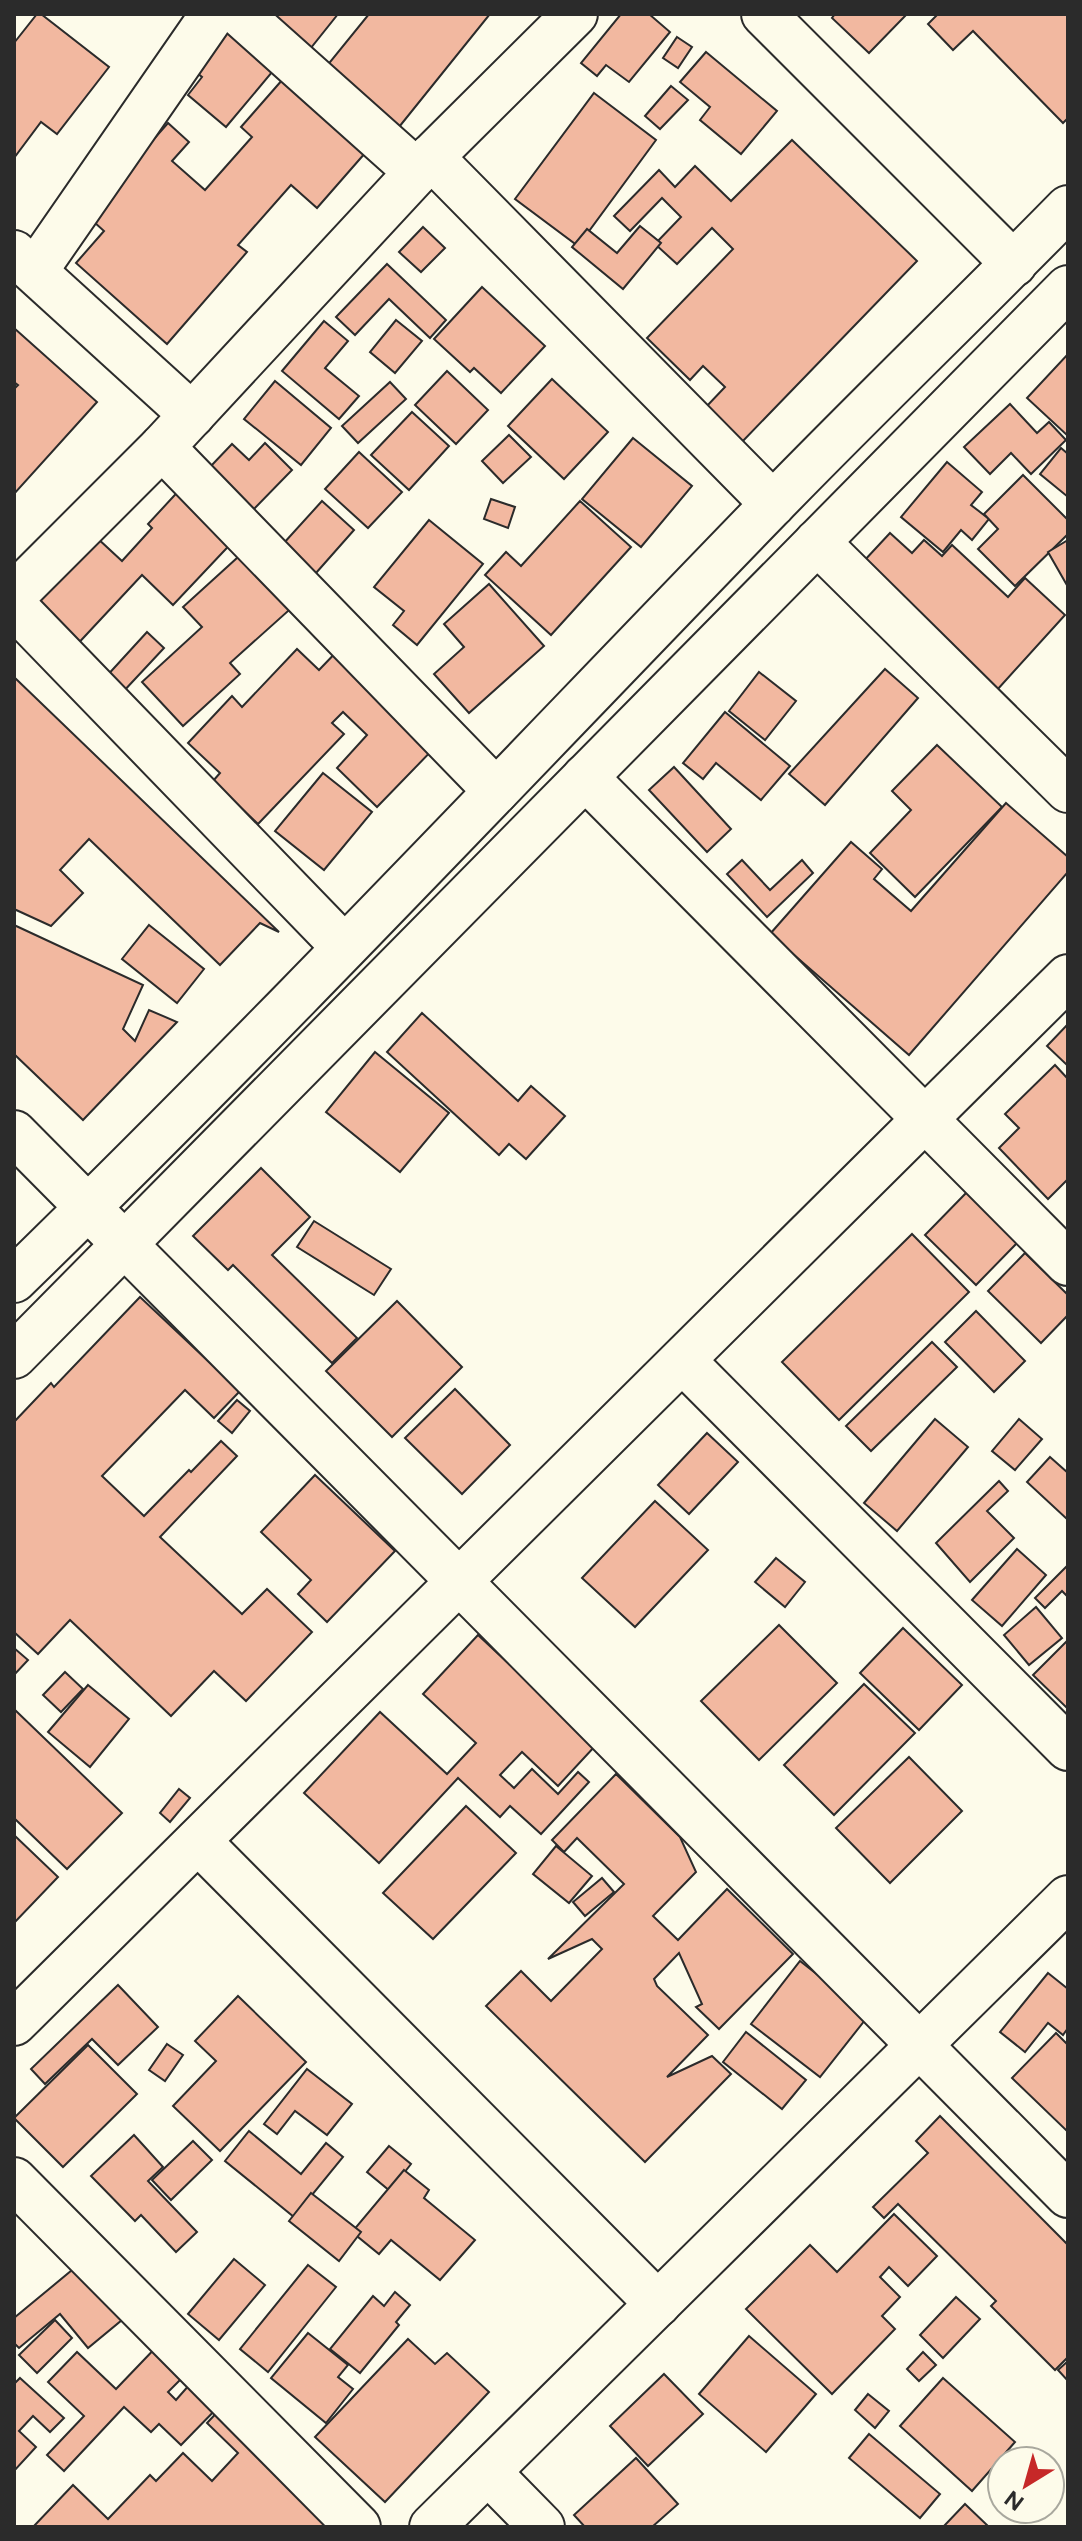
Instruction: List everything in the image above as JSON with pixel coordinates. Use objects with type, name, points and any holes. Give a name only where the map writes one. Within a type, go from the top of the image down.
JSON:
[{"type":"street","points":[[192,415],[24,262],[213,14]]},
{"type":"street","points":[[240,14],[424,165],[773,504]]},
{"type":"street","points":[[14,595],[162,447],[424,165],[575,14]]},
{"type":"street","points":[[764,14],[1014,264]]},
{"type":"street","points":[[14,1280],[344,947],[773,504],[1068,208]]},
{"type":"street","points":[[14,1356],[1068,288]]},
{"type":"street","points":[[162,447],[496,791]]},
{"type":"street","points":[[817,542],[1068,790]]},
{"type":"street","points":[[14,606],[344,947]]},
{"type":"street","points":[[585,777],[1068,1263]]},
{"type":"street","points":[[18,2012],[198,1841],[1068,977]]},
{"type":"street","points":[[14,1133],[1068,2195]]},
{"type":"street","points":[[683,1361],[1068,1748]]},
{"type":"street","points":[[198,1841],[658,2304]]},
{"type":"street","points":[[432,2527],[1068,1898]]},
{"type":"street","points":[[14,2180],[358,2527]]},
{"type":"street","points":[[488,2472],[542,2527]]},
{"type":"building","points":[[37,14],[109,67],[57,134],[41,122],[14,158],[14,43]]},
{"type":"building","points":[[264,14],[338,14],[306,54]]},
{"type":"building","points":[[369,14],[490,14],[391,137],[317,78]]},
{"type":"building","points":[[621,14],[649,14],[670,32],[629,82],[606,65],[597,76],[581,63]]},
{"type":"building","points":[[835,14],[907,14],[869,53],[832,18]]},
{"type":"building","points":[[938,14],[1068,14],[1068,118],[1063,123],[973,31],[953,50],[928,24]]},
{"type":"building","points":[[230,25],[278,65],[226,127],[188,95],[202,77],[192,69]]},
{"type":"building","points":[[677,37],[692,47],[678,68],[663,58]]},
{"type":"building","points":[[706,52],[777,111],[741,154],[700,120],[710,107],[680,82]]},
{"type":"building","points":[[283,79],[366,152],[317,208],[291,185],[238,245],[247,252],[167,344],[76,263],[104,231],[71,201],[117,181],[168,123],[189,142],[172,161],[205,190],[252,137],[241,127]]},
{"type":"building","points":[[671,86],[688,100],[660,129],[645,116]]},
{"type":"building","points":[[594,93],[656,140],[578,246],[515,199]]},
{"type":"building","points":[[792,140],[917,261],[740,444],[705,408],[725,387],[703,366],[690,380],[647,338],[733,249],[712,228],[677,264],[655,244],[681,217],[662,198],[630,231],[614,216],[659,170],[675,187],[695,166],[731,201]]},
{"type":"building","points":[[640,226],[661,243],[623,289],[572,247],[587,229],[617,253]]},
{"type":"building","points":[[423,227],[445,248],[421,272],[399,252]]},
{"type":"building","points":[[387,264],[446,320],[430,338],[389,299],[355,335],[336,317]]},
{"type":"building","points":[[482,287],[545,346],[501,393],[474,368],[470,372],[434,339]]},
{"type":"building","points":[[396,320],[422,341],[395,373],[370,352]]},
{"type":"building","points":[[324,321],[348,341],[325,368],[359,396],[339,419],[282,371]]},
{"type":"building","points":[[14,328],[97,402],[14,494],[14,389],[18,385],[14,382]]},
{"type":"building","points":[[1068,354],[1068,436],[1027,398]]},
{"type":"building","points":[[447,371],[488,410],[456,444],[415,405]]},
{"type":"building","points":[[552,379],[608,432],[564,479],[508,426]]},
{"type":"building","points":[[275,381],[331,428],[301,465],[244,419]]},
{"type":"building","points":[[390,382],[406,399],[358,443],[342,426]]},
{"type":"building","points":[[1010,404],[1037,433],[1049,422],[1066,440],[1031,474],[1011,453],[990,474],[964,447]]},
{"type":"building","points":[[412,412],[449,446],[409,490],[371,455]]},
{"type":"building","points":[[509,435],[531,457],[503,483],[482,461]]},
{"type":"building","points":[[633,438],[692,486],[641,547],[582,499]]},
{"type":"building","points":[[265,443],[292,470],[253,510],[210,467],[232,444],[249,460]]},
{"type":"building","points":[[1061,448],[1068,454],[1068,497],[1040,474]]},
{"type":"building","points":[[359,452],[402,492],[368,528],[325,489]]},
{"type":"building","points":[[947,462],[982,492],[971,505],[989,519],[972,540],[961,530],[943,552],[901,517]]},
{"type":"building","points":[[1023,475],[1068,520],[1068,534],[1015,586],[978,549],[998,529],[984,514]]},
{"type":"building","points":[[185,484],[240,534],[173,605],[142,575],[72,650],[28,610],[96,537],[122,561],[152,528],[148,524]]},
{"type":"building","points":[[491,499],[515,507],[508,528],[484,519]]},
{"type":"building","points":[[322,501],[354,530],[316,573],[283,544]]},
{"type":"building","points":[[580,501],[631,547],[551,635],[485,575],[506,552],[521,566]]},
{"type":"building","points":[[429,520],[483,564],[417,645],[393,625],[404,611],[374,587]]},
{"type":"building","points":[[890,533],[912,553],[924,540],[942,556],[952,545],[1008,597],[1025,578],[1065,615],[997,690],[863,562]]},
{"type":"building","points":[[1068,540],[1068,587],[1048,552]]},
{"type":"building","points":[[248,548],[297,603],[230,663],[240,674],[183,726],[142,682],[202,627],[183,607]]},
{"type":"building","points":[[489,584],[544,646],[469,713],[434,674],[464,647],[444,624]]},
{"type":"building","points":[[147,632],[164,648],[121,694],[104,679]]},
{"type":"building","points":[[343,645],[442,740],[377,807],[337,768],[367,735],[343,712],[332,723],[344,734],[258,824],[213,781],[220,773],[188,743],[232,696],[242,707],[297,649],[319,670]]},
{"type":"building","points":[[885,669],[918,698],[825,805],[789,774]]},
{"type":"building","points":[[759,672],[796,701],[765,740],[729,711]]},
{"type":"building","points":[[14,677],[279,932],[260,923],[220,965],[89,839],[60,870],[83,893],[51,926],[14,909]]},
{"type":"building","points":[[725,712],[790,766],[761,800],[716,763],[703,779],[683,763]]},
{"type":"building","points":[[937,745],[1002,807],[915,897],[870,853],[911,810],[892,791]]},
{"type":"building","points":[[674,767],[731,829],[707,852],[649,790]]},
{"type":"building","points":[[323,773],[372,812],[324,870],[275,831]]},
{"type":"building","points":[[1006,803],[1068,857],[1068,872],[909,1055],[770,934],[851,842],[882,869],[874,879],[911,911]]},
{"type":"building","points":[[742,860],[770,890],[802,860],[813,873],[767,917],[727,874]]},
{"type":"building","points":[[14,925],[143,985],[123,1029],[135,1041],[149,1010],[177,1022],[83,1120],[14,1054]]},
{"type":"building","points":[[149,925],[204,969],[177,1003],[122,959]]},
{"type":"building","points":[[422,1013],[518,1101],[531,1086],[565,1116],[526,1159],[509,1144],[499,1155],[387,1052]]},
{"type":"building","points":[[1068,1024],[1068,1066],[1047,1046]]},
{"type":"building","points":[[375,1052],[449,1113],[400,1172],[326,1112]]},
{"type":"building","points":[[1055,1065],[1068,1079],[1068,1179],[1048,1199],[999,1148],[1019,1128],[1005,1114]]},
{"type":"building","points":[[261,1168],[310,1217],[272,1255],[357,1338],[332,1363],[233,1265],[228,1270],[193,1236]]},
{"type":"building","points":[[968,1191],[1019,1241],[976,1285],[925,1235]]},
{"type":"building","points":[[314,1221],[391,1269],[374,1295],[297,1247]]},
{"type":"building","points":[[912,1234],[969,1292],[839,1420],[782,1362]]},
{"type":"building","points":[[1025,1253],[1068,1295],[1068,1315],[1041,1343],[988,1291]]},
{"type":"building","points":[[140,1297],[240,1391],[214,1418],[185,1390],[102,1476],[144,1516],[221,1441],[237,1456],[160,1537],[242,1614],[267,1589],[312,1632],[246,1701],[214,1671],[171,1716],[70,1620],[38,1654],[14,1632],[14,1422],[51,1383],[54,1387]]},
{"type":"building","points":[[397,1301],[462,1367],[392,1437],[326,1371]]},
{"type":"building","points":[[976,1311],[1025,1361],[994,1392],[945,1342]]},
{"type":"building","points":[[932,1342],[957,1367],[871,1451],[846,1426]]},
{"type":"building","points":[[455,1389],[510,1445],[462,1494],[405,1438]]},
{"type":"building","points":[[237,1400],[250,1411],[232,1433],[218,1421]]},
{"type":"building","points":[[935,1419],[968,1447],[897,1531],[864,1503]]},
{"type":"building","points":[[1019,1419],[1042,1439],[1015,1470],[992,1451]]},
{"type":"building","points":[[707,1433],[738,1462],[689,1514],[658,1485]]},
{"type":"building","points":[[1050,1457],[1068,1473],[1068,1520],[1027,1482]]},
{"type":"building","points":[[315,1475],[395,1551],[327,1622],[298,1594],[311,1580],[261,1532]]},
{"type":"building","points":[[999,1481],[1008,1491],[987,1511],[1014,1538],[970,1582],[936,1543]]},
{"type":"building","points":[[655,1501],[708,1550],[635,1627],[582,1578]]},
{"type":"building","points":[[1017,1549],[1046,1575],[1002,1626],[972,1600]]},
{"type":"building","points":[[776,1558],[805,1582],[785,1607],[755,1582]]},
{"type":"building","points":[[1068,1565],[1068,1597],[1062,1591],[1045,1608],[1035,1598]]},
{"type":"building","points":[[1036,1607],[1062,1638],[1029,1665],[1004,1635]]},
{"type":"building","points":[[779,1625],[837,1683],[759,1760],[701,1701]]},
{"type":"building","points":[[903,1628],[962,1685],[919,1730],[860,1673]]},
{"type":"building","points":[[478,1635],[596,1745],[558,1786],[522,1752],[500,1775],[514,1788],[532,1769],[558,1794],[578,1772],[589,1782],[541,1834],[510,1806],[500,1817],[458,1778],[379,1863],[304,1793],[380,1712],[447,1774],[476,1743],[423,1694]]},
{"type":"building","points":[[1068,1640],[1068,1709],[1033,1675]]},
{"type":"building","points":[[14,1648],[28,1660],[14,1675]]},
{"type":"building","points":[[65,1672],[83,1689],[61,1712],[43,1695]]},
{"type":"building","points":[[864,1684],[915,1733],[834,1815],[784,1765]]},
{"type":"building","points":[[88,1685],[129,1719],[90,1767],[48,1732]]},
{"type":"building","points":[[14,1709],[122,1813],[67,1869],[14,1818]]},
{"type":"building","points":[[909,1757],[962,1811],[890,1883],[836,1828]]},
{"type":"building","points":[[616,1774],[680,1837],[696,1872],[653,1916],[678,1940],[727,1889],[793,1954],[719,2029],[696,2007],[702,2004],[679,1953],[654,1979],[657,1986],[708,2035],[667,2077],[712,2056],[731,2074],[645,2162],[486,2006],[521,1971],[551,2001],[602,1949],[592,1939],[548,1959],[624,1884],[577,1838],[564,1852],[552,1840]]},
{"type":"building","points":[[179,1789],[190,1798],[170,1822],[160,1813]]},
{"type":"building","points":[[466,1806],[516,1853],[433,1939],[383,1893]]},
{"type":"building","points":[[14,1835],[58,1877],[14,1923]]},
{"type":"building","points":[[556,1846],[592,1876],[569,1903],[533,1874]]},
{"type":"building","points":[[602,1878],[614,1892],[585,1916],[573,1902]]},
{"type":"building","points":[[800,1961],[869,2015],[820,2077],[751,2024]]},
{"type":"building","points":[[1048,1973],[1068,1989],[1068,2028],[1063,2035],[1048,2023],[1025,2052],[1000,2032]]},
{"type":"building","points":[[118,1985],[158,2027],[118,2065],[92,2039],[45,2084],[31,2069]]},
{"type":"building","points":[[238,1996],[306,2062],[220,2151],[173,2106],[216,2061],[195,2041]]},
{"type":"building","points":[[746,2032],[806,2080],[782,2109],[723,2062]]},
{"type":"building","points":[[1056,2033],[1068,2045],[1068,2132],[1012,2078]]},
{"type":"building","points":[[167,2044],[183,2055],[165,2081],[149,2070]]},
{"type":"building","points":[[88,2045],[137,2094],[63,2167],[14,2118]]},
{"type":"building","points":[[307,2069],[352,2104],[327,2135],[295,2111],[277,2134],[264,2124]]},
{"type":"building","points":[[940,2116],[1068,2245],[1068,2357],[1055,2370],[991,2306],[996,2301],[898,2204],[884,2218],[873,2207],[928,2153],[916,2141]]},
{"type":"building","points":[[249,2131],[301,2174],[326,2143],[343,2157],[294,2217],[225,2161]]},
{"type":"building","points":[[134,2135],[163,2167],[148,2181],[197,2232],[176,2252],[141,2215],[135,2221],[91,2176]]},
{"type":"building","points":[[193,2141],[212,2160],[171,2200],[152,2180]]},
{"type":"building","points":[[389,2146],[411,2164],[390,2191],[367,2172]]},
{"type":"building","points":[[404,2170],[429,2190],[424,2198],[475,2240],[440,2280],[391,2240],[379,2254],[352,2232]]},
{"type":"building","points":[[311,2193],[361,2232],[339,2261],[289,2221]]},
{"type":"building","points":[[894,2214],[937,2256],[908,2286],[889,2267],[880,2277],[900,2297],[882,2316],[895,2329],[832,2394],[746,2309],[810,2245],[837,2272]]},
{"type":"building","points":[[89,2256],[134,2310],[88,2348],[60,2314],[19,2348],[14,2343],[14,2318]]},
{"type":"building","points":[[234,2259],[265,2285],[219,2340],[188,2314]]},
{"type":"building","points":[[308,2265],[336,2287],[268,2372],[240,2349]]},
{"type":"building","points":[[395,2292],[410,2305],[396,2322],[399,2325],[360,2373],[330,2349],[373,2296],[384,2306]]},
{"type":"building","points":[[956,2297],[980,2319],[943,2358],[920,2335]]},
{"type":"building","points":[[55,2320],[72,2338],[37,2373],[19,2355]]},
{"type":"building","points":[[308,2333],[348,2365],[338,2377],[353,2389],[326,2423],[271,2378]]},
{"type":"building","points":[[749,2336],[816,2394],[766,2452],[699,2394]]},
{"type":"building","points":[[408,2339],[435,2364],[447,2353],[489,2392],[385,2502],[315,2437]]},
{"type":"building","points":[[163,2340],[192,2368],[168,2392],[176,2400],[198,2375],[225,2400],[181,2445],[159,2424],[151,2432],[124,2407],[64,2471],[47,2455],[84,2416],[48,2382],[77,2352],[116,2389]]},
{"type":"building","points":[[923,2352],[936,2365],[919,2381],[907,2369]]},
{"type":"building","points":[[1068,2361],[1068,2381],[1058,2370]]},
{"type":"building","points":[[664,2374],[703,2414],[648,2466],[610,2426]]},
{"type":"building","points":[[20,2378],[64,2418],[50,2432],[33,2416],[19,2431],[36,2447],[14,2471],[14,2384]]},
{"type":"building","points":[[943,2378],[1015,2442],[1012,2445],[986,2445],[986,2475],[972,2491],[900,2426]]},
{"type":"building","points":[[868,2394],[889,2411],[875,2428],[855,2410]]},
{"type":"building","points":[[225,2404],[354,2527],[33,2527],[73,2485],[108,2519],[150,2475],[156,2481],[183,2453],[212,2481],[238,2453],[207,2423]]},
{"type":"building","points":[[869,2434],[940,2494],[920,2518],[849,2458]]},
{"type":"building","points":[[636,2458],[678,2504],[652,2527],[585,2527],[574,2515]]},
{"type":"building","points":[[965,2504],[989,2527],[943,2527]]}]
